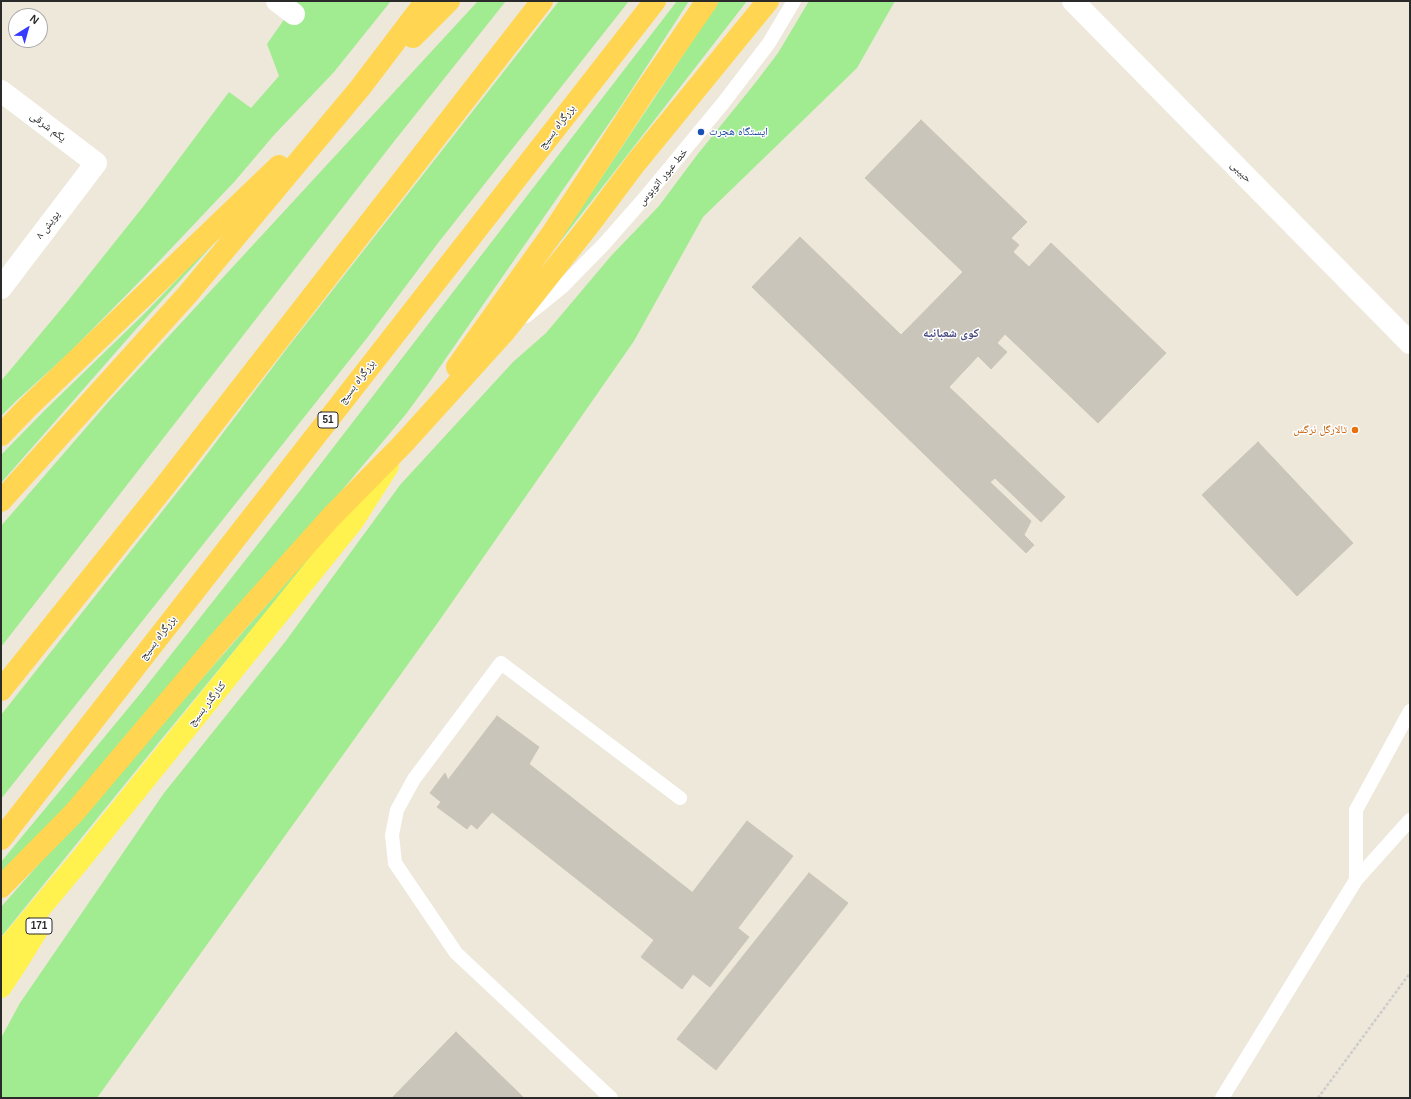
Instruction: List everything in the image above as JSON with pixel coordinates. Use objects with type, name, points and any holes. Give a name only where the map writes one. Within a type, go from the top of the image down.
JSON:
[{"type":"highway","points":[[1,501],[187,296],[360,88],[426,1]]},
{"type":"highway","points":[[1,435],[28,407],[449,1]]},
{"type":"highway","points":[[1,690],[164,487],[542,1]]},
{"type":"highway","name":"بزرگراه بسیج","points":[[1,840],[655,1]]},
{"type":"highway","points":[[402,445],[551,235],[643,94],[707,1]]},
{"type":"highway","points":[[1,888],[73,814],[218,643],[332,516],[402,445],[506,330],[590,224],[635,164],[768,1]]},
{"type":"main road","name":"کنارگذر بسیج","points":[[1,955],[77,864],[354,521],[402,445]]},
{"type":"main road","name":"171","points":[[1,987],[77,864]]},
{"type":"street","points":[[277,1],[294,14]]},
{"type":"street","name":"حبیبی","points":[[1072,1],[1410,344]]},
{"type":"street","name":"یکم شرقی","points":[[1,91],[96,163]]},
{"type":"street","name":"پویش ۸","points":[[1,288],[96,163]]},
{"type":"lane","name":"خط عبور اتوبوس","points":[[506,330],[562,287],[605,243],[648,194],[710,120],[765,48],[794,1]]},
{"type":"lane","points":[[611,1098],[456,953],[396,863],[392,835],[397,810],[414,779],[501,663],[680,798]]},
{"type":"lane","points":[[1356,880],[1356,810],[1410,711]]},
{"type":"lane","points":[[1222,1098],[1356,880],[1410,820]]},
{"type":"path","points":[[1318,1098],[1410,973]]},
{"type":"green space","points":[[297,1],[391,1],[334,72],[274,135],[235,181],[145,276],[68,354],[1,416],[1,381],[67,302],[146,203],[229,92],[251,108],[279,76],[267,44]]},
{"type":"green space","points":[[478,1],[506,1],[392,144],[1,647],[1,526],[110,400]]},
{"type":"green space","points":[[559,1],[629,1],[438,243],[367,338],[1,799],[1,715],[198,466],[288,347]]},
{"type":"green space","points":[[677,1],[689,1],[619,109],[406,414],[338,495],[77,795],[1,874],[1,862],[140,694],[299,492]]},
{"type":"green space","points":[[719,1],[747,1],[552,252]]},
{"type":"green space","points":[[809,1],[895,1],[857,68],[703,217],[634,341],[439,621],[97,1098],[1,1098],[1,1038],[20,1003],[164,793],[285,642],[400,485],[513,362],[546,333],[611,256],[659,206],[697,155],[778,53]]},
{"type":"green space","points":[[247,207],[137,328],[1,483],[1,455],[145,313]]},
{"type":"green space","points":[[345,516],[160,741],[1,937],[1,907]]},
{"type":"building","points":[[921,120],[1027,222],[1011,238],[1019,245],[1013,252],[1029,267],[1051,243],[1166,353],[1098,423],[1005,334],[997,343],[1007,352],[991,369],[978,356],[949,387],[1065,497],[1041,522],[995,478],[990,482],[1031,521],[1024,535],[1034,545],[1026,553],[752,287],[800,237],[901,335],[963,272],[865,178]]},
{"type":"building","points":[[1258,442],[1353,543],[1297,596],[1202,495]]},
{"type":"building","points":[[497,716],[539,747],[529,764],[492,812],[477,829],[471,824],[467,829],[437,807],[441,802],[430,793],[445,773],[448,780]]},
{"type":"building","points":[[529,764],[749,937],[710,987],[693,974],[682,989],[641,957],[654,940],[492,812]]},
{"type":"building","points":[[747,821],[793,856],[738,928],[692,893]]},
{"type":"building","points":[[809,873],[848,903],[716,1070],[677,1039]]},
{"type":"building","points":[[456,1032],[524,1098],[392,1098]]},
{"type":"place","name":"ایستگاه هجرت","points":[[701,132]]},
{"type":"place","name":"تالارگل نرگس","points":[[1355,430]]},
{"type":"district","name":"کوی شعبانیه","points":[[951,334]]}]
